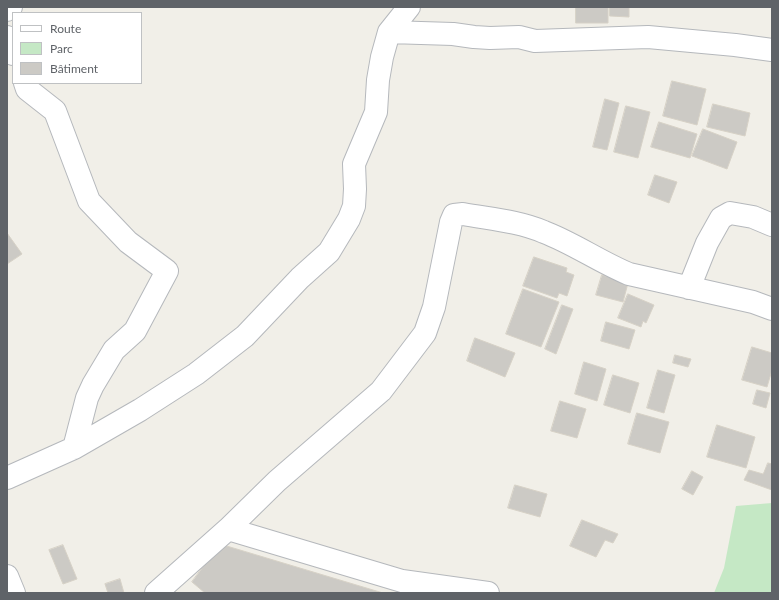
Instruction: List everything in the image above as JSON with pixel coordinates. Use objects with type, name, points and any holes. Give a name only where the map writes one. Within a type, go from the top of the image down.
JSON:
[{"type":"street","points":[[7,10],[11,7]]},
{"type":"street","points":[[7,478],[74,448],[140,410],[196,374],[245,336],[300,278],[329,252],[350,219],[354,206],[354,164],[376,112],[378,80],[382,57],[389,32],[409,7]]},
{"type":"street","points":[[389,32],[453,34],[490,38],[519,37],[535,41],[648,37],[772,50]]},
{"type":"street","points":[[7,37],[12,51]]},
{"type":"street","points":[[25,84],[27,89],[55,111],[89,201],[128,242],[167,271],[135,331],[114,350],[93,384],[87,398],[74,448]]},
{"type":"street","points":[[689,288],[706,242],[721,218],[730,213],[753,218],[772,225]]},
{"type":"street","points":[[156,593],[228,529],[277,481],[381,391],[425,333],[434,307],[451,222],[454,215],[463,214],[522,224],[557,238],[629,274],[753,302],[772,309]]},
{"type":"street","points":[[228,529],[402,581],[488,593]]},
{"type":"street","points":[[7,576],[14,593]]},
{"type":"green space","points":[[772,503],[772,593],[714,593],[724,568],[736,506]]},
{"type":"building","points":[[576,7],[608,7],[608,23],[576,23]]},
{"type":"building","points":[[610,7],[629,7],[629,17],[610,16]]},
{"type":"building","points":[[672,81],[706,89],[697,125],[663,116]]},
{"type":"building","points":[[605,99],[619,103],[607,150],[593,147]]},
{"type":"building","points":[[713,104],[750,113],[745,136],[707,127]]},
{"type":"building","points":[[626,106],[650,112],[638,158],[614,152]]},
{"type":"building","points":[[659,122],[697,134],[690,158],[651,147]]},
{"type":"building","points":[[703,129],[737,142],[727,169],[692,156]]},
{"type":"building","points":[[655,175],[677,182],[669,203],[648,195]]},
{"type":"building","points":[[7,233],[22,254],[7,264]]},
{"type":"building","points":[[534,257],[567,268],[566,272],[574,275],[567,296],[559,293],[557,298],[523,286]]},
{"type":"building","points":[[602,275],[628,283],[623,302],[596,295]]},
{"type":"building","points":[[523,289],[559,302],[541,347],[506,334]]},
{"type":"building","points":[[628,294],[654,305],[646,323],[643,321],[641,327],[618,318]]},
{"type":"building","points":[[562,305],[573,309],[556,354],[545,349]]},
{"type":"building","points":[[606,322],[635,330],[629,349],[601,341]]},
{"type":"building","points":[[475,338],[515,353],[505,377],[467,361]]},
{"type":"building","points":[[752,347],[772,353],[772,370],[767,387],[742,380]]},
{"type":"building","points":[[675,355],[691,359],[688,367],[673,363]]},
{"type":"building","points":[[584,362],[606,369],[597,401],[575,394]]},
{"type":"building","points":[[658,370],[675,375],[664,413],[647,408]]},
{"type":"building","points":[[613,375],[639,383],[630,413],[604,405]]},
{"type":"building","points":[[757,390],[770,393],[766,408],[753,404]]},
{"type":"building","points":[[560,401],[586,409],[577,438],[551,431]]},
{"type":"building","points":[[637,413],[669,422],[660,453],[628,444]]},
{"type":"building","points":[[717,425],[755,437],[746,468],[707,457]]},
{"type":"building","points":[[768,463],[772,464],[772,490],[744,480],[749,470],[763,474]]},
{"type":"building","points":[[692,471],[703,477],[693,495],[682,489]]},
{"type":"building","points":[[515,485],[547,494],[540,517],[508,508]]},
{"type":"building","points":[[582,520],[618,534],[613,543],[605,540],[596,557],[570,546]]},
{"type":"building","points":[[220,544],[383,593],[205,593],[192,582]]},
{"type":"building","points":[[63,545],[77,579],[63,584],[49,550]]},
{"type":"building","points":[[120,579],[124,593],[108,593],[105,584]]}]
